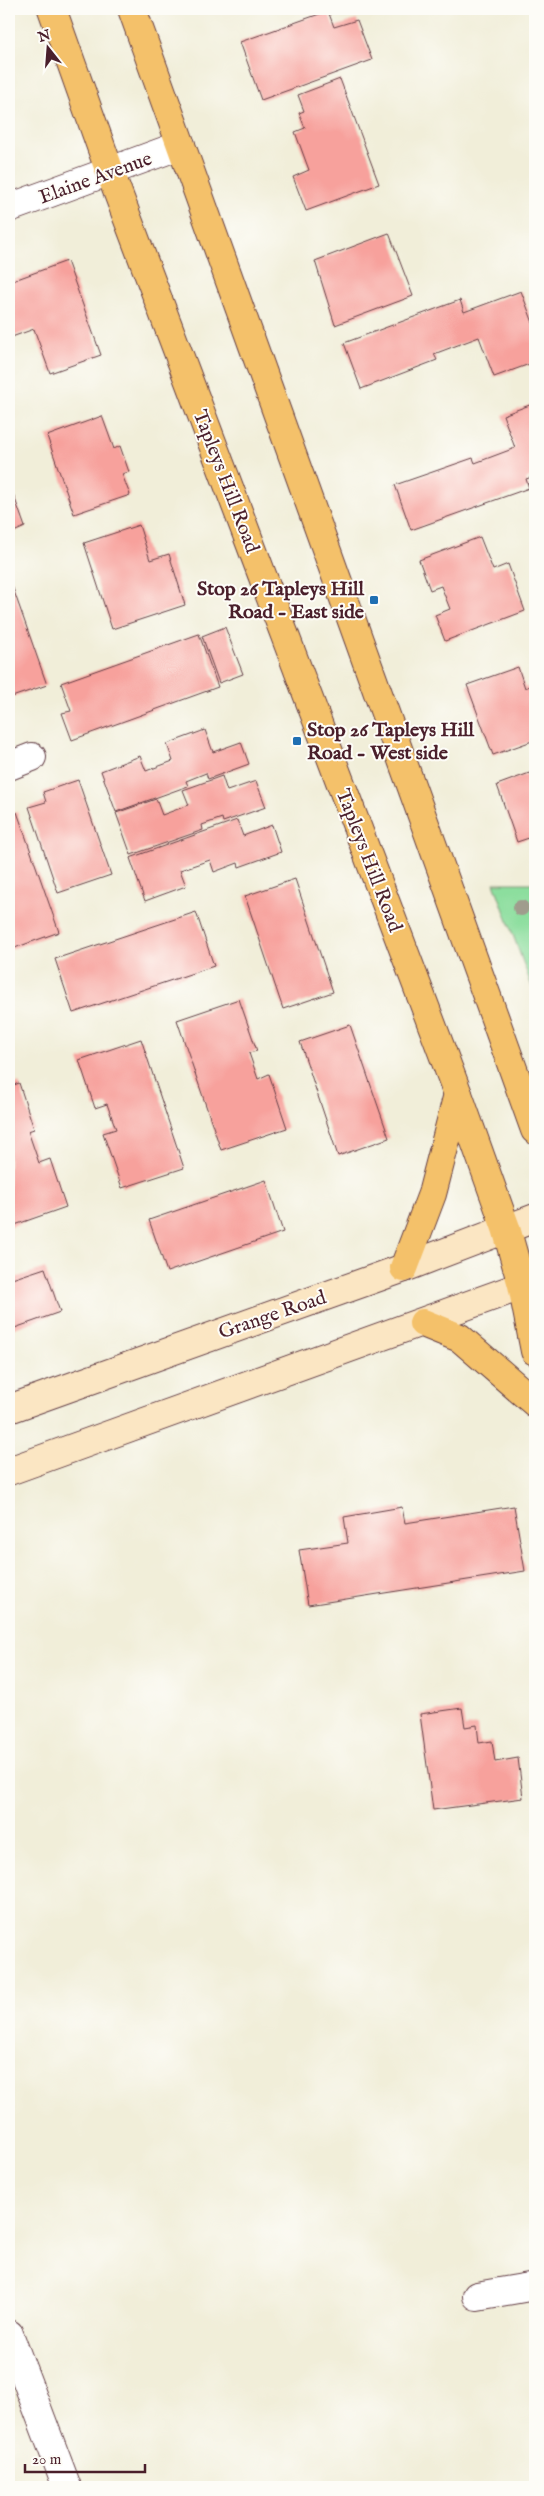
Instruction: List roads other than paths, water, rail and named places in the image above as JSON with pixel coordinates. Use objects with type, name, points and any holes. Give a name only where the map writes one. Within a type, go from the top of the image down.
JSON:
[{"type":"main road","name":"Tapleys Hill Road","points":[[52,9],[110,172],[528,1283],[535,1350]]},
{"type":"main road","points":[[132,9],[535,1130]]},
{"type":"main road","points":[[514,1075],[535,1096]]},
{"type":"main road","points":[[404,1268],[432,1194],[458,1094]]},
{"type":"main road","name":"Grange Road","points":[[9,1409],[404,1268],[535,1218]]},
{"type":"main road","points":[[9,1471],[423,1323],[528,1283]]},
{"type":"main road","points":[[423,1323],[460,1338],[535,1402]]},
{"type":"street","name":"Elaine Avenue","points":[[9,208],[182,145]]},
{"type":"street","points":[[477,2296],[535,2286]]},
{"type":"street","points":[[9,2334],[67,2487]]},
{"type":"place","name":"Stop 26 Tapleys Hill Road - East side","points":[[374,600]]},
{"type":"place","name":"Stop 26 Tapleys Hill Road - West side","points":[[297,741]]}]
